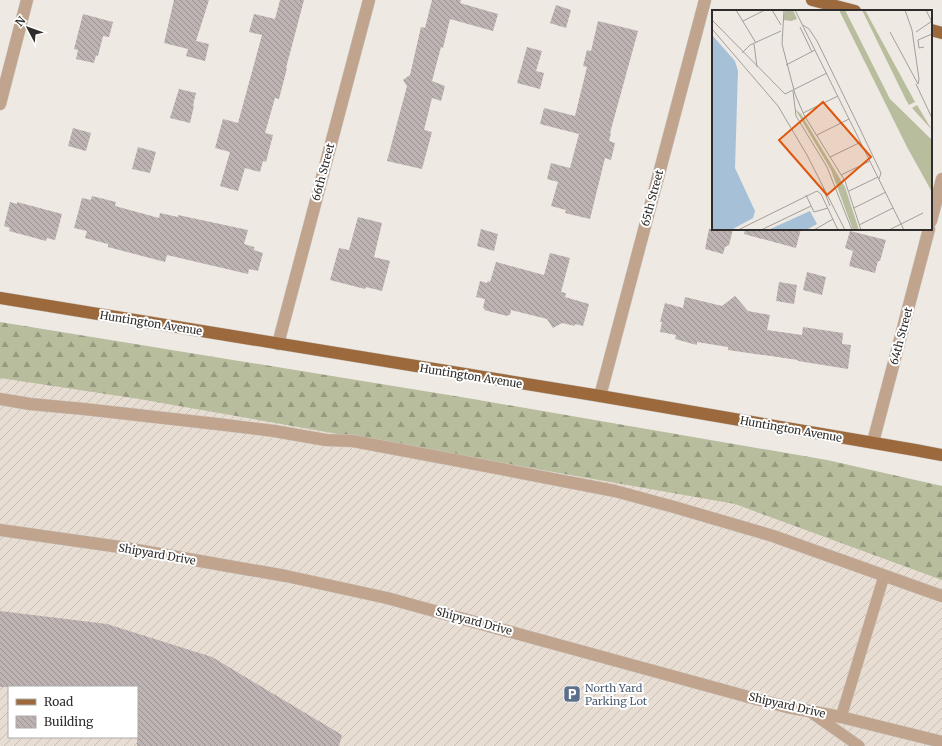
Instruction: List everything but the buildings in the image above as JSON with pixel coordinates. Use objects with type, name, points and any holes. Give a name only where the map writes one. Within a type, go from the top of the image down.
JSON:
[{"type":"main road","points":[[812,0],[851,10]]},
{"type":"main road","points":[[932,30],[942,33]]},
{"type":"main road","name":"Huntington Avenue","points":[[0,298],[600,396],[942,455]]},
{"type":"street","points":[[0,104],[27,0]]},
{"type":"street","name":"66th Street","points":[[278,344],[369,0]]},
{"type":"street","name":"65th Street","points":[[600,396],[705,0]]},
{"type":"street","points":[[932,216],[942,178]]},
{"type":"street","name":"64th Street","points":[[873,442],[929,230]]},
{"type":"street","points":[[0,399],[30,404],[274,431],[326,440],[353,441],[615,491],[773,536],[942,596]]},
{"type":"street","name":"Shipyard Drive","points":[[0,530],[241,568],[387,598],[740,695],[841,717],[942,742]]},
{"type":"lane","points":[[841,717],[884,576]]},
{"type":"lane","points":[[808,711],[860,746]]},
{"type":"lane","points":[[924,738],[934,746]]},
{"type":"shaded area","points":[[0,344],[942,493],[942,746],[0,746]]},
{"type":"green space","points":[[0,322],[473,399],[827,460],[942,486],[942,580],[735,504],[139,399],[0,378]]},
{"type":"place","name":"North Yard Parking Lot","points":[[572,694]]}]
